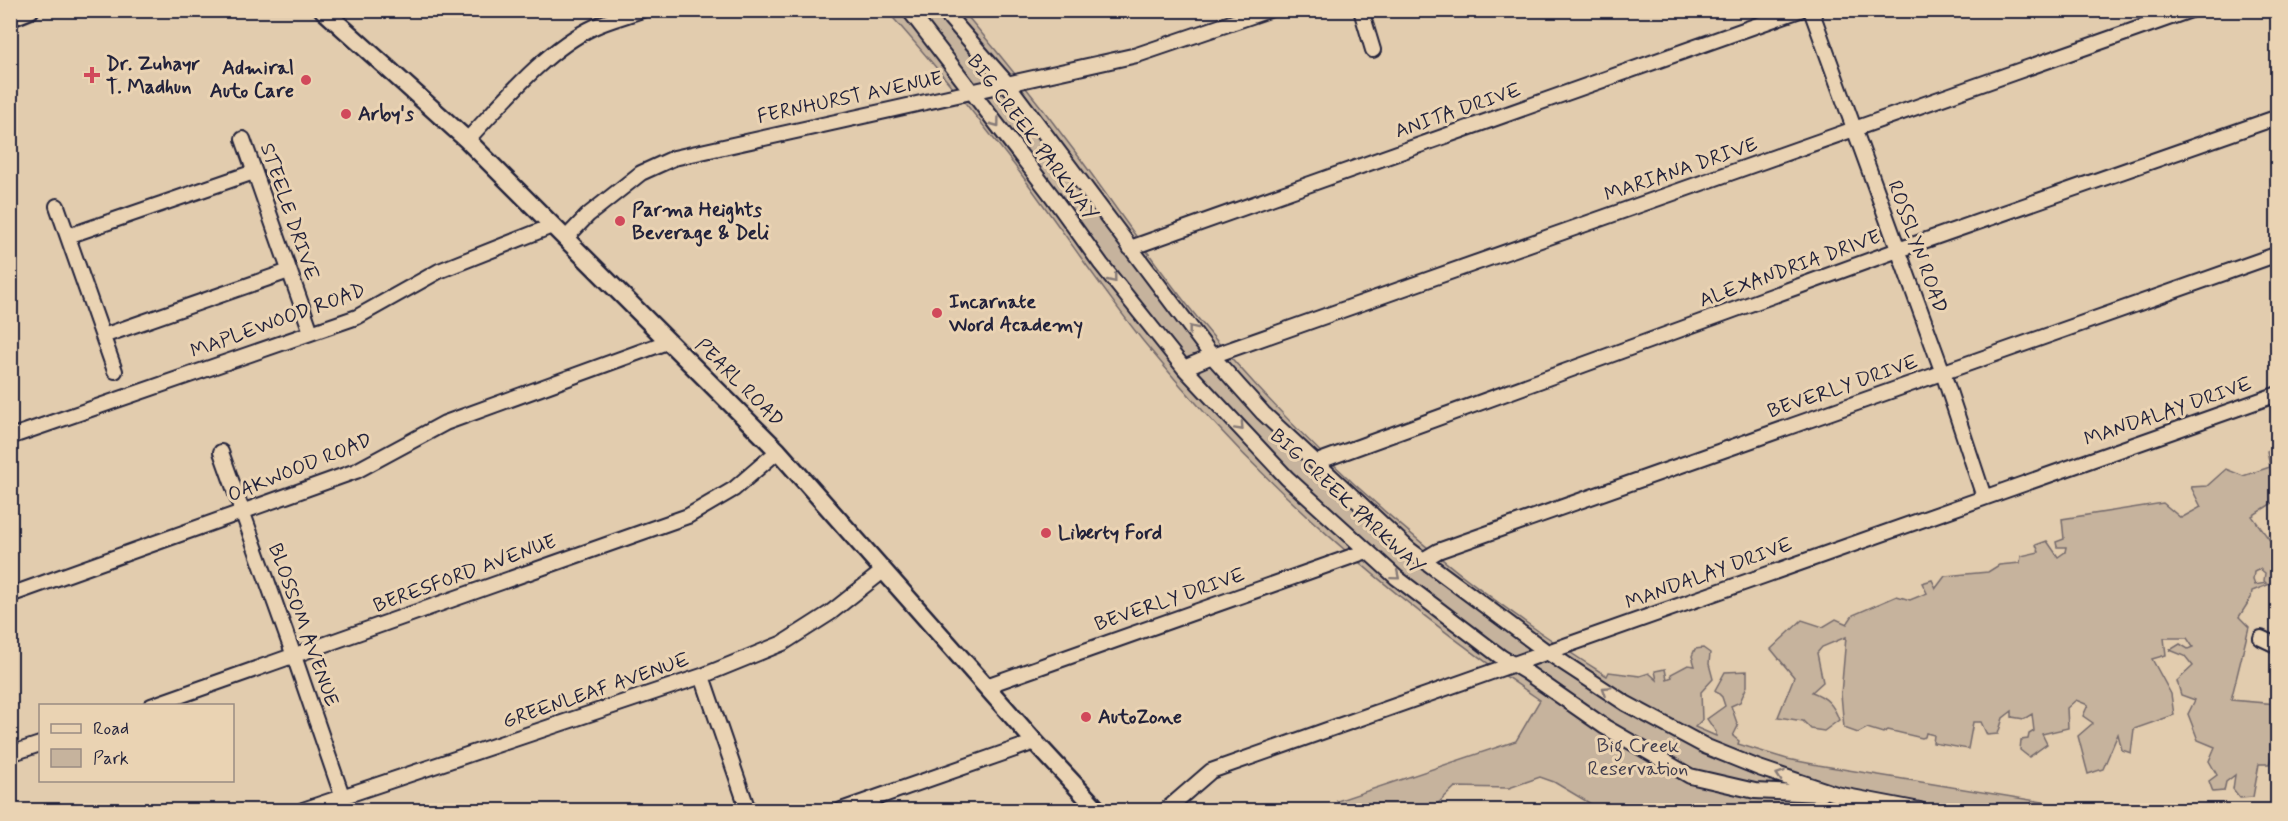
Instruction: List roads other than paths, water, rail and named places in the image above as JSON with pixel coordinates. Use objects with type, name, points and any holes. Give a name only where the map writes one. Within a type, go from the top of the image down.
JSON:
[{"type":"main road","points":[[10,18],[30,10]]},
{"type":"main road","name":"PEARL ROAD","points":[[323,10],[466,140],[778,451],[1098,810]]},
{"type":"street","points":[[466,140],[560,47],[594,27],[642,10]]},
{"type":"street","name":"BIG CREEK PARKWAY","points":[[909,10],[1101,264],[1184,368],[1287,478],[1366,551],[1416,592],[1513,664],[1605,727],[1690,776],[1755,791],[1836,794]]},
{"type":"street","name":"BIG CREEK PARKWAY","points":[[944,10],[1006,82],[1212,356],[1263,413],[1386,530],[1546,652],[1625,703],[1707,747],[1759,768],[1836,794],[1920,810]]},
{"type":"street","name":"FERNHURST AVENUE","points":[[566,238],[588,215],[641,173],[674,158],[1006,82],[1021,82],[1137,55],[1269,10]]},
{"type":"street","points":[[1361,10],[1373,50]]},
{"type":"street","name":"ANITA DRIVE","points":[[1130,248],[1800,10]]},
{"type":"street","name":"ROSSLYN ROAD","points":[[1811,10],[1943,373],[1984,497]]},
{"type":"street","name":"MARIANA DRIVE","points":[[1184,368],[1212,356],[2191,10]]},
{"type":"street","name":"ALEXANDRIA DRIVE","points":[[1317,462],[1898,250],[2277,117]]},
{"type":"street","name":"STEELE DRIVE","points":[[243,140],[311,332]]},
{"type":"street","points":[[68,236],[254,172]]},
{"type":"street","points":[[57,206],[115,371]]},
{"type":"street","name":"MAPLEWOOD ROAD","points":[[10,437],[357,317],[439,271],[552,226]]},
{"type":"street","name":"BEVERLY DRIVE","points":[[1423,560],[1435,552],[2277,254]]},
{"type":"street","points":[[103,336],[289,271]]},
{"type":"street","name":"OAKWOOD ROAD","points":[[10,595],[356,471],[445,423],[667,342]]},
{"type":"street","name":"MANDALAY DRIVE","points":[[1166,810],[1211,771],[2277,394]]},
{"type":"street","name":"BERESFORD AVENUE","points":[[154,704],[688,516],[734,489],[778,451]]},
{"type":"street","name":"BLOSSOM AVENUE","points":[[221,452],[347,810]]},
{"type":"street","name":"BEVERLY DRIVE","points":[[986,686],[1366,551]]},
{"type":"street","name":"GREENLEAF AVENUE","points":[[303,810],[702,676],[783,643],[830,613],[883,571]]},
{"type":"street","points":[[2262,638],[2277,646]]},
{"type":"street","points":[[702,676],[748,810]]},
{"type":"street","points":[[841,810],[1035,742]]},
{"type":"street","points":[[10,754],[39,744]]},
{"type":"street","points":[[1755,791],[1759,768]]},
{"type":"place","name":"Dr. Zuhayr T. Madhun","points":[[92,75]]},
{"type":"place","name":"Admiral Auto Care","points":[[306,80]]},
{"type":"place","name":"Arby's","points":[[346,114]]},
{"type":"place","name":"Parma Heights Beverage & Deli","points":[[620,221]]},
{"type":"place","name":"Incarnate Word Academy","points":[[937,313]]},
{"type":"place","name":"Liberty Ford","points":[[1046,533]]},
{"type":"place","name":"AutoZone","points":[[1086,717]]},
{"type":"park label","name":"Big Creek Reservation","points":[[1638,758]]}]
